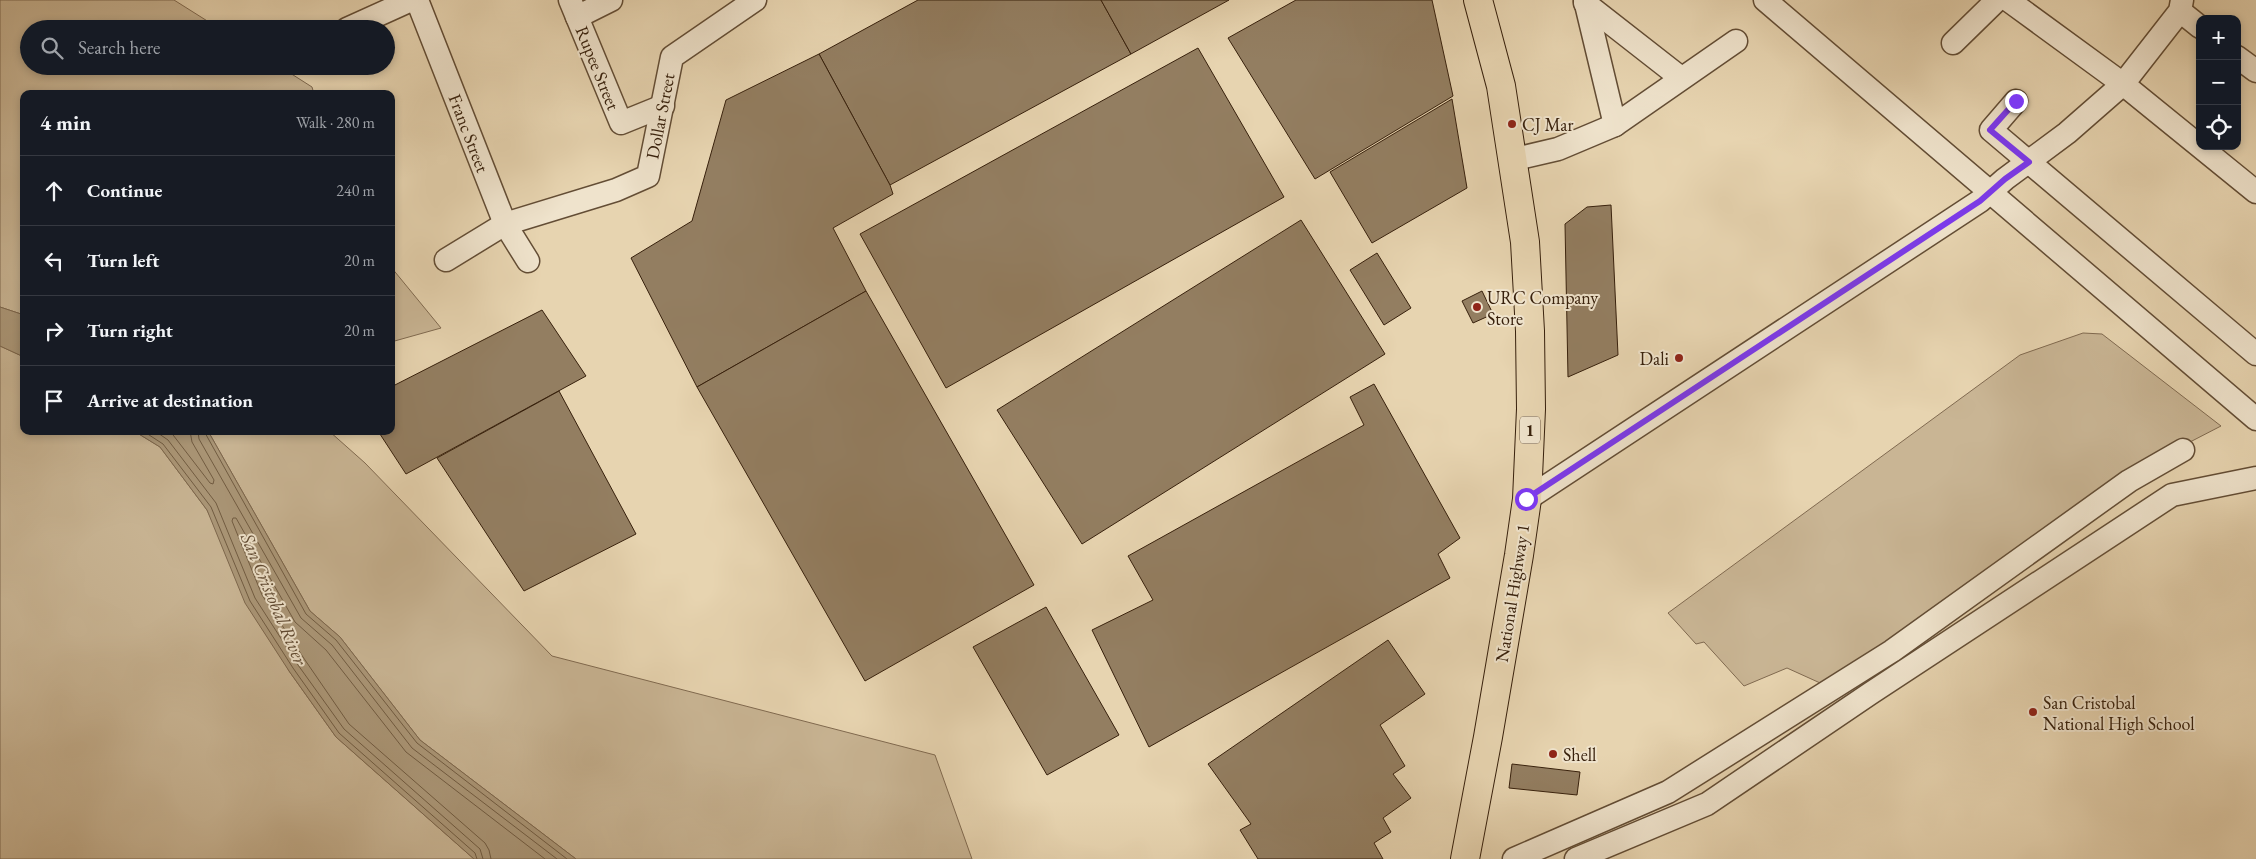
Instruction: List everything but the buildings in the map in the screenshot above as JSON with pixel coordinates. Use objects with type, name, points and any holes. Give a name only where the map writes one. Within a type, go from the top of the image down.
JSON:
[{"type":"highway","name":"National Highway 1","points":[[1465,859],[1493,709],[1526,499],[1531,409],[1530,331],[1525,242],[1501,86],[1478,0]]},
{"type":"street","points":[[367,20],[411,0]]},
{"type":"street","name":"Franc Street","points":[[417,0],[505,224],[528,262]]},
{"type":"street","points":[[574,8],[611,0]]},
{"type":"street","name":"Dollar Street","points":[[446,260],[505,224],[616,190],[648,176],[672,57],[755,0]]},
{"type":"street","points":[[1765,0],[2256,419]]},
{"type":"street","points":[[1953,43],[1997,0]]},
{"type":"street","points":[[2008,0],[2123,84],[2256,192]]},
{"type":"street","points":[[1585,1],[1615,125]]},
{"type":"street","points":[[1585,1],[1681,78]]},
{"type":"street","points":[[1526,499],[1980,201],[2123,84],[2181,6],[2196,23]]},
{"type":"street","name":"Rupee Street","points":[[574,8],[621,123],[663,106]]},
{"type":"street","points":[[1511,160],[1558,149],[1615,125],[1736,41]]},
{"type":"street","points":[[2241,60],[2256,71]]},
{"type":"street","points":[[2016,101],[1990,130],[2256,354]]},
{"type":"street","points":[[1514,859],[1668,792],[1892,651],[2129,481],[2183,450]]},
{"type":"street","points":[[1576,859],[1707,804],[1870,693],[2172,496],[2256,478]]},
{"type":"shaded area","points":[[0,0],[174,0],[206,20],[20,20],[20,75],[293,75],[312,87],[313,90],[20,90],[20,314],[0,307]]},
{"type":"shaded area","points":[[395,272],[441,328],[395,341]]},
{"type":"shaded area","points":[[2083,333],[2102,334],[2221,426],[2128,474],[1829,687],[1787,668],[1744,686],[1704,642],[1696,644],[1668,613],[2020,355]]},
{"type":"shaded area","points":[[0,346],[20,355],[20,435],[140,435],[160,447],[207,510],[289,671],[336,737],[474,859],[0,859]]},
{"type":"shaded area","points":[[210,435],[334,435],[365,463],[552,656],[935,755],[972,859],[576,859],[420,740],[340,637],[310,611]]},
{"type":"water","points":[[0,307],[20,314],[20,355],[0,346]]},
{"type":"water","name":"San Cristobal River","points":[[140,435],[210,435],[310,611],[340,637],[420,740],[576,859],[474,859],[336,737],[289,671],[245,603],[207,510],[160,447]]},
{"type":"place","name":"CJ Mar","points":[[1512,124]]},
{"type":"place","name":"URC Company Store","points":[[1477,307]]},
{"type":"place","name":"Dali","points":[[1679,358]]},
{"type":"place","name":"San Cristobal National High School","points":[[2033,712]]},
{"type":"place","name":"Shell","points":[[1553,754]]},
{"type":"route","points":[[1526,499],[1980,201],[2005,179],[2029,162],[1990,130],[2016,101]]}]
